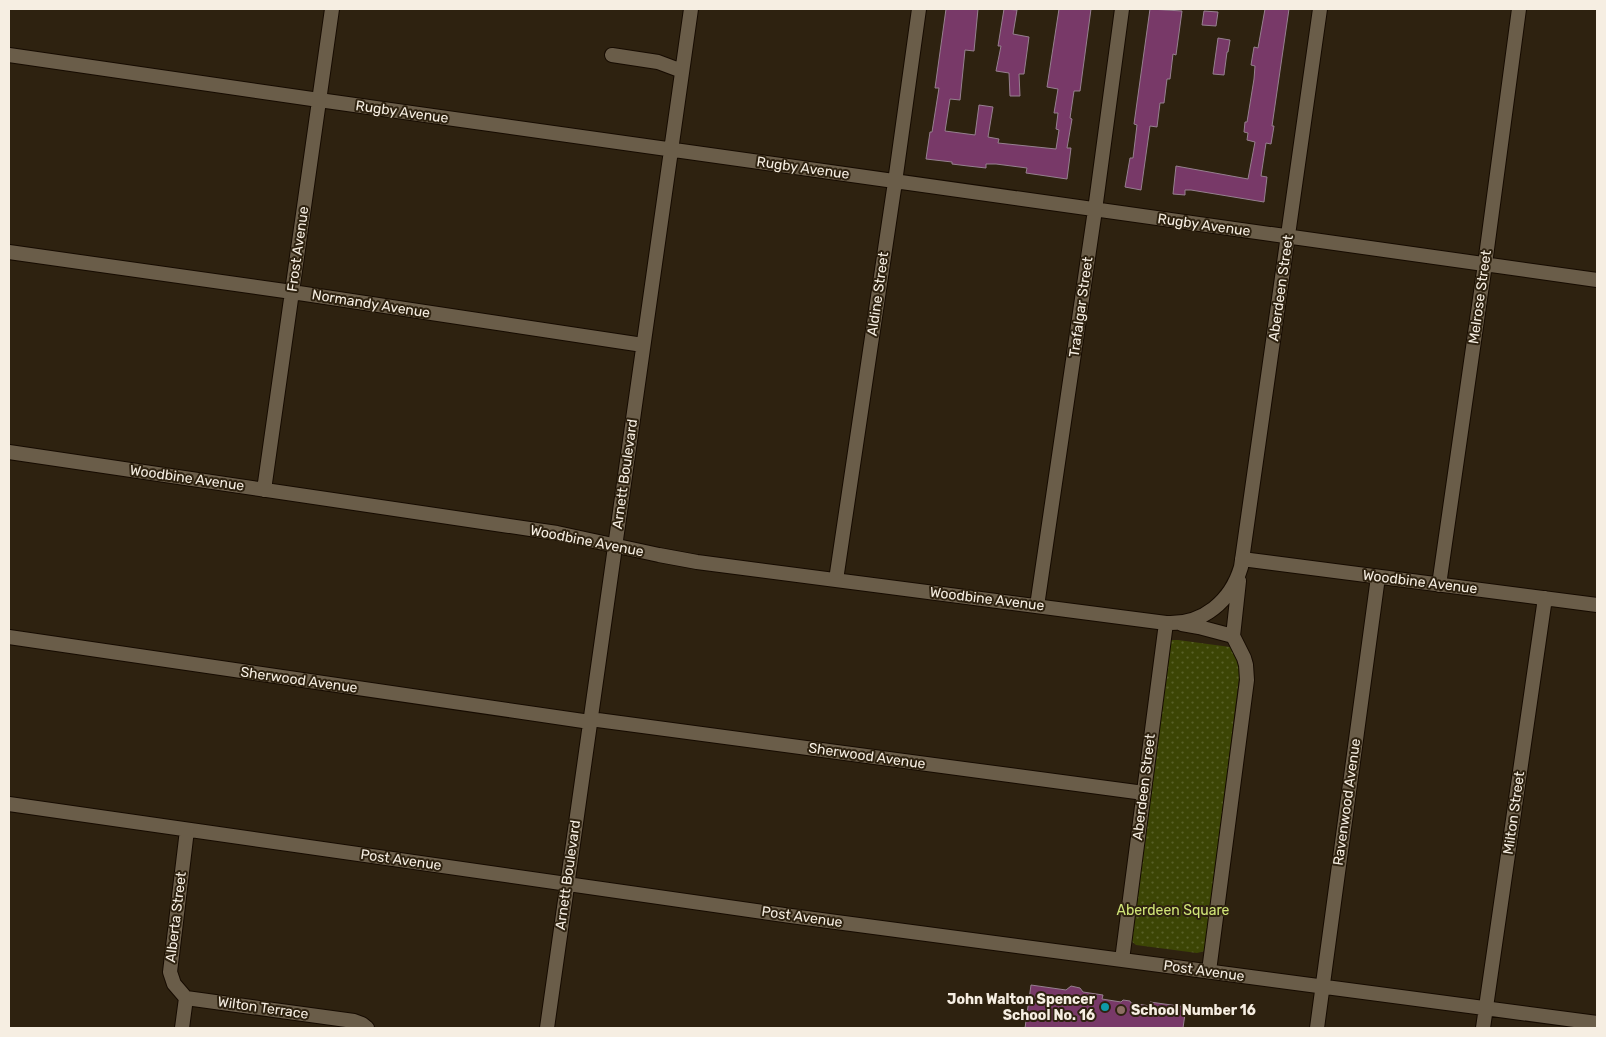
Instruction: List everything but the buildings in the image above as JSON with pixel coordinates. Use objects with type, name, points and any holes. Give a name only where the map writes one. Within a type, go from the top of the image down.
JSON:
[{"type":"street","name":"Frost Avenue","points":[[264,490],[332,9]]},
{"type":"street","name":"Arnett Boulevard","points":[[547,1028],[691,9]]},
{"type":"street","name":"Aldine Street","points":[[836,580],[919,9]]},
{"type":"street","name":"Trafalgar Street","points":[[1037,606],[1095,210],[1122,9]]},
{"type":"street","name":"Aberdeen Street","points":[[1233,636],[1320,9]]},
{"type":"street","name":"Melrose Street","points":[[1439,585],[1519,9]]},
{"type":"street","name":"Rugby Avenue","points":[[9,55],[1597,280]]},
{"type":"street","points":[[612,55],[658,62],[682,70]]},
{"type":"street","name":"Normandy Avenue","points":[[9,252],[292,292],[643,346]]},
{"type":"street","name":"Woodbine Avenue","points":[[9,452],[557,533],[696,562],[1170,623]]},
{"type":"street","name":"Aberdeen Street","points":[[1122,960],[1144,793],[1170,623],[1195,619],[1215,607],[1232,590],[1242,563]]},
{"type":"street","name":"Woodbine Avenue","points":[[1242,563],[1378,577],[1597,605]]},
{"type":"street","name":"Ravenwood Avenue","points":[[1316,1028],[1378,577]]},
{"type":"street","name":"Milton Street","points":[[1483,1028],[1545,598]]},
{"type":"street","points":[[1170,623],[1200,627],[1233,636],[1244,658],[1247,673],[1209,972]]},
{"type":"street","name":"Sherwood Avenue","points":[[9,637],[590,720],[1144,793]]},
{"type":"street","name":"Post Avenue","points":[[9,804],[566,884],[1209,972],[1597,1022]]},
{"type":"street","name":"Alberta Street","points":[[186,998],[174,984],[170,972],[187,830]]},
{"type":"street","points":[[182,1028],[186,998]]},
{"type":"street","name":"Wilton Terrace","points":[[186,998],[354,1021],[367,1028]]},
{"type":"green space","name":"Aberdeen Square","points":[[1170,640],[1230,647],[1239,662],[1240,670],[1205,951],[1197,953],[1136,945],[1131,941]]},
{"type":"place","name":"John Walton Spencer School No. 16","points":[[1105,1007]]},
{"type":"place","name":"School Number 16","points":[[1121,1010]]}]
